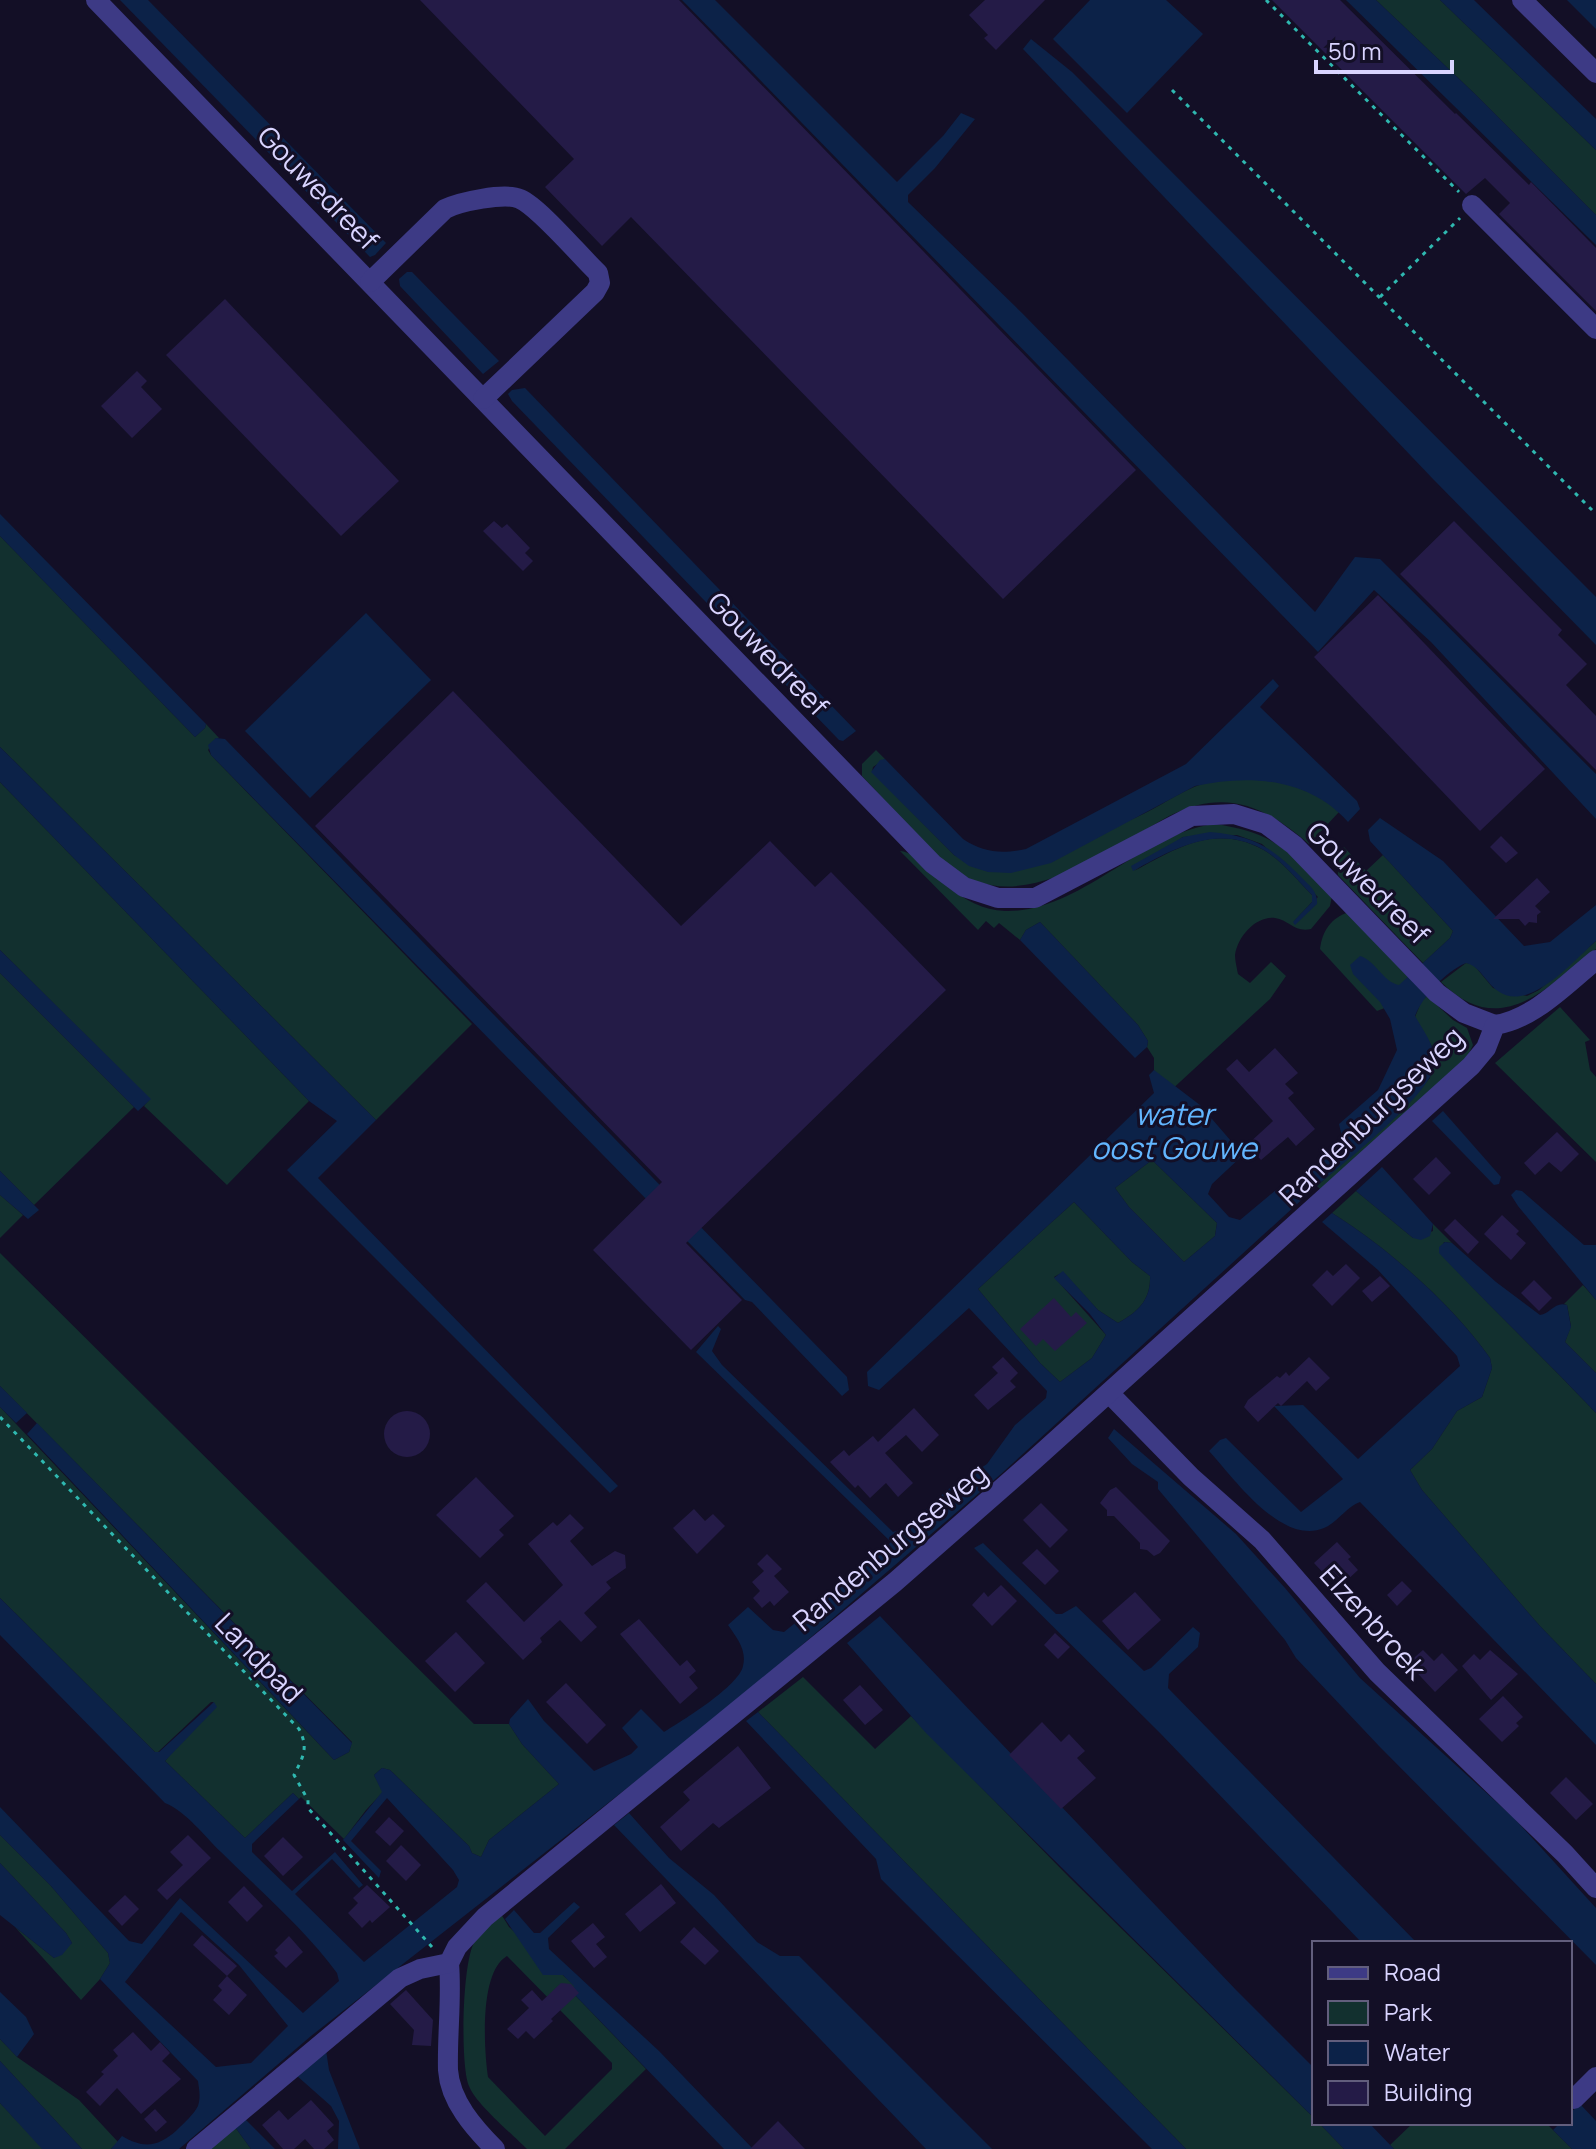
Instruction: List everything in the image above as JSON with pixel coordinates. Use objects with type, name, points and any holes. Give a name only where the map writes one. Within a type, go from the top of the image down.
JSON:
[{"type":"street","name":"Gouwedreef","points":[[96,0],[933,864],[964,887],[998,898],[1035,898],[1192,816],[1234,814],[1266,824],[1294,845],[1437,993],[1464,1013],[1495,1025]]},
{"type":"street","points":[[1522,0],[1596,73]]},
{"type":"street","points":[[370,282],[445,209],[458,203],[513,197],[528,204],[598,273],[600,283],[595,292],[483,399]]},
{"type":"street","points":[[1472,205],[1596,329]]},
{"type":"street","name":"Randenburgseweg","points":[[449,1963],[457,1947],[485,1917],[895,1582],[1109,1393],[1471,1066],[1486,1048],[1495,1025],[1510,1023],[1529,1013],[1596,960]]},
{"type":"street","name":"Elzenbroek","points":[[1109,1393],[1191,1477],[1262,1540],[1377,1672],[1565,1854],[1596,1888]]},
{"type":"street","points":[[196,2149],[400,1978],[420,1969],[449,1963],[451,2018],[448,2072],[456,2099],[475,2130],[495,2149]]},
{"type":"street","points":[[1574,2099],[1596,2077]]},
{"type":"path","points":[[1266,0],[1472,205],[1380,297]]},
{"type":"path","points":[[1172,90],[1596,514]]},
{"type":"path","name":"Landpad","points":[[0,1417],[299,1729],[305,1741],[304,1753],[294,1775],[308,1800],[311,1813],[432,1947]]},
{"type":"green space","points":[[1376,0],[1440,0],[1596,150],[1596,215],[1475,94]]},
{"type":"green space","points":[[0,536],[195,737],[206,724],[219,738],[208,750],[211,755],[472,1024],[376,1120],[0,747]]},
{"type":"green space","points":[[876,750],[885,759],[873,767],[872,772],[954,855],[989,872],[1128,821],[1194,787],[1211,782],[1250,779],[1290,785],[1325,801],[1339,812],[1309,844],[1260,811],[1226,802],[1208,803],[1169,816],[1117,847],[1060,875],[1031,884],[1002,886],[974,880],[947,864],[903,821],[862,776],[862,764]]},
{"type":"green space","points":[[0,782],[309,1101],[227,1185],[144,1106],[150,1099],[0,950]]},
{"type":"green space","points":[[1214,824],[1268,839],[1293,856],[1332,896],[1330,906],[1311,929],[1301,929],[1280,919],[1268,918],[1244,934],[1235,955],[1238,974],[1250,983],[1271,962],[1286,976],[1270,999],[1168,1093],[1154,1070],[1154,1058],[1147,1047],[1148,1041],[1138,1025],[1040,922],[1026,930],[1020,940],[999,923],[994,928],[986,921],[978,930],[900,851],[920,860],[948,887],[968,900],[989,909],[1005,911],[1032,908],[1059,900],[1135,856],[1187,831]],"holes":[[[1237,835],[1262,844],[1318,897],[1293,922],[1312,902],[1312,895],[1276,858],[1244,842],[1228,838],[1195,842],[1134,871],[1183,837]]]},
{"type":"green space","points":[[1344,847],[1366,871],[1383,855],[1453,931],[1450,938],[1423,963],[1338,875],[1337,853]]},
{"type":"green space","points":[[1349,912],[1409,977],[1395,1004],[1377,1011],[1320,949],[1328,926]]},
{"type":"green space","points":[[1596,941],[1596,949],[1541,992],[1503,1008],[1483,1007],[1463,999],[1441,982],[1466,963],[1473,964],[1493,988],[1527,996],[1539,990]]},
{"type":"green space","points":[[0,973],[134,1107],[34,1205],[0,1171]]},
{"type":"green space","points":[[1427,996],[1453,1020],[1467,1028],[1473,1045],[1466,1059],[1321,1190],[1317,1186],[1400,1113],[1430,1078],[1434,1050],[1415,1017]]},
{"type":"green space","points":[[1560,1007],[1590,1040],[1585,1042],[1590,1070],[1596,1077],[1596,1162],[1495,1063]]},
{"type":"green space","points":[[1152,1160],[1217,1223],[1215,1236],[1184,1262],[1129,1207],[1115,1188]]},
{"type":"green space","points":[[1356,1191],[1413,1238],[1433,1231],[1433,1224],[1452,1243],[1444,1242],[1440,1253],[1596,1413],[1596,1684],[1539,1625],[1422,1490],[1410,1470],[1432,1449],[1457,1411],[1482,1397],[1492,1368],[1490,1358],[1475,1338],[1418,1278],[1332,1213]]},
{"type":"green space","points":[[0,1195],[23,1215],[0,1238]]},
{"type":"green space","points":[[1074,1202],[1132,1262],[1150,1276],[1150,1284],[1142,1304],[1118,1323],[1098,1310],[1063,1272],[1054,1277],[1106,1335],[1092,1358],[1060,1382],[1040,1363],[978,1289]]},
{"type":"green space","points":[[0,1253],[474,1724],[509,1724],[522,1744],[559,1784],[489,1840],[481,1857],[472,1853],[469,1846],[390,1770],[382,1768],[374,1775],[383,1792],[344,1839],[293,1793],[245,1838],[165,1761],[214,1702],[155,1752],[0,1598],[0,1407],[334,1760],[349,1752],[352,1742],[0,1386]]},
{"type":"green space","points":[[1583,1285],[1596,1300],[1596,1373],[1565,1342],[1571,1326],[1567,1305],[1564,1304]]},
{"type":"green space","points":[[803,1677],[875,1749],[911,1716],[1312,2116],[1312,2125],[1321,2125],[1344,2149],[1186,2149],[758,1712]]},
{"type":"green space","points":[[0,1835],[51,1886],[108,1953],[110,1963],[81,2000],[15,1927],[54,1958],[72,1943],[0,1863]]},
{"type":"green space","points":[[501,1914],[509,1927],[575,1986],[572,1992],[646,2069],[565,2149],[527,2149],[486,2110],[469,2086],[466,2075],[467,1969],[475,1941]],"holes":[[[507,1956],[612,2063],[612,2069],[545,2136],[488,2077],[486,2012],[492,1978],[498,1965]]]},
{"type":"green space","points":[[0,2039],[17,2057],[79,2100],[118,2142],[111,2149],[82,2149],[0,2061]]},
{"type":"green space","points":[[0,2103],[43,2149],[0,2149]]},
{"type":"green space","points":[[1411,2125],[1548,2125],[1572,2149],[1394,2149],[1390,2145]]},
{"type":"green space","points":[[235,2127],[251,2149],[209,2149]]},
{"type":"water","points":[[120,0],[148,0],[386,243],[375,255],[370,257]]},
{"type":"water","points":[[682,0],[715,0],[897,182],[943,136],[961,113],[975,119],[908,195],[908,202],[1022,313],[1315,612],[1355,557],[1380,559],[1596,774],[1596,819],[1431,642],[1374,590],[1318,652]]},
{"type":"water","points":[[1090,0],[1166,0],[1203,34],[1127,113],[1053,39]]},
{"type":"water","points":[[1346,0],[1376,0],[1475,94],[1596,215],[1596,245]]},
{"type":"water","points":[[1440,0],[1474,0],[1596,119],[1596,150]]},
{"type":"water","points":[[1567,0],[1596,0],[1596,29]]},
{"type":"water","points":[[1031,39],[1072,72],[1596,597],[1596,645],[1433,479],[1023,49]]},
{"type":"water","points":[[412,272],[499,361],[483,374],[400,286],[399,279]]},
{"type":"water","points":[[525,388],[856,731],[843,741],[839,740],[512,401],[508,394],[512,390]]},
{"type":"water","points":[[0,514],[206,724],[205,728],[195,737],[0,536]]},
{"type":"water","points":[[366,613],[431,680],[310,798],[245,731]]},
{"type":"water","points":[[1273,679],[1279,686],[1260,707],[1357,801],[1360,809],[1348,822],[1332,807],[1297,788],[1257,781],[1215,782],[1195,786],[1051,863],[1011,873],[988,872],[969,866],[954,855],[871,772],[880,760],[885,759],[971,844],[993,851],[1026,849],[1186,764]]},
{"type":"water","points":[[216,738],[225,739],[847,1377],[849,1390],[842,1396],[752,1302],[745,1300],[211,755],[208,745]]},
{"type":"water","points":[[0,747],[376,1120],[318,1178],[618,1486],[610,1493],[287,1170],[337,1121],[309,1101],[0,782]]},
{"type":"water","points":[[1380,818],[1443,861],[1524,946],[1550,942],[1596,905],[1596,941],[1550,982],[1523,996],[1510,996],[1498,991],[1466,963],[1443,978],[1423,1001],[1415,1016],[1434,1054],[1434,1067],[1428,1080],[1401,1112],[1317,1186],[1308,1173],[1342,1137],[1339,1124],[1378,1090],[1397,1050],[1390,1019],[1380,1002],[1353,974],[1350,965],[1360,956],[1371,962],[1388,980],[1399,985],[1450,938],[1453,931],[1370,841],[1368,830]]},
{"type":"water","points":[[1210,832],[1251,840],[1271,851],[1311,887],[1317,904],[1295,925],[1293,922],[1312,902],[1312,895],[1269,853],[1245,842],[1211,839],[1195,842],[1133,871],[1131,866],[1183,837]]},
{"type":"water","points":[[1040,922],[1138,1025],[1148,1041],[1147,1047],[1135,1058],[1020,940],[1026,930]]},
{"type":"water","points":[[0,950],[151,1099],[138,1111],[0,973]]},
{"type":"water","name":"water oost Gouwe","points":[[1154,1070],[1200,1105],[1243,1155],[1212,1184],[1208,1194],[1229,1217],[1240,1220],[1282,1185],[1289,1186],[1296,1182],[1308,1194],[1001,1474],[724,1712],[311,2036],[179,2149],[111,2149],[122,2136],[137,2143],[151,2144],[170,2136],[198,2106],[198,2081],[100,1979],[110,1963],[108,1953],[51,1886],[0,1835],[0,1807],[129,1941],[142,1944],[180,1898],[303,2013],[339,1981],[337,1973],[324,1956],[296,1925],[188,1818],[165,1803],[0,1635],[0,1598],[155,1752],[159,1752],[214,1702],[217,1707],[165,1761],[245,1838],[293,1793],[299,1799],[252,1844],[252,1852],[292,1891],[335,1852],[363,1885],[359,1888],[332,1859],[295,1894],[364,1962],[457,1887],[459,1880],[387,1798],[351,1841],[381,1871],[379,1878],[343,1840],[382,1792],[374,1775],[382,1768],[390,1770],[469,1846],[472,1853],[481,1857],[489,1840],[559,1784],[522,1744],[509,1724],[528,1699],[544,1721],[594,1771],[631,1754],[638,1747],[622,1728],[641,1709],[664,1732],[732,1683],[743,1666],[744,1655],[728,1625],[748,1607],[773,1630],[784,1632],[891,1542],[696,1352],[718,1326],[721,1329],[712,1351],[722,1365],[893,1532],[908,1527],[947,1490],[987,1464],[1015,1425],[1046,1398],[1047,1391],[969,1308],[879,1390],[868,1386],[867,1372],[1154,1093],[1149,1075]],"holes":[[[1152,1160],[1217,1223],[1215,1236],[1184,1262],[1129,1207],[1115,1188]],[[1074,1202],[1132,1262],[1150,1276],[1146,1299],[1118,1323],[1098,1310],[1063,1271],[1054,1278],[1106,1335],[1092,1358],[1060,1382],[1040,1363],[978,1289]],[[181,1912],[239,1965],[288,2026],[251,2063],[216,2067],[125,1982]]]},
{"type":"water","points":[[1443,1111],[1501,1177],[1499,1184],[1494,1185],[1432,1121]]},
{"type":"water","points":[[1382,1167],[1433,1224],[1430,1236],[1421,1240],[1413,1238],[1356,1191]]},
{"type":"water","points":[[0,1171],[39,1210],[28,1219],[0,1195]]},
{"type":"water","points":[[1516,1190],[1522,1191],[1584,1245],[1596,1245],[1596,1300],[1518,1206],[1511,1195]]},
{"type":"water","points":[[1332,1213],[1418,1278],[1457,1317],[1490,1358],[1492,1368],[1482,1397],[1457,1411],[1432,1449],[1410,1470],[1422,1490],[1539,1625],[1596,1684],[1596,1745],[1360,1502],[1324,1528],[1308,1531],[1291,1527],[1260,1506],[1209,1451],[1226,1438],[1301,1512],[1343,1479],[1274,1406],[1303,1405],[1358,1459],[1460,1366],[1457,1356],[1378,1270],[1322,1222]]},
{"type":"water","points":[[1445,1242],[1452,1243],[1540,1315],[1559,1305],[1567,1305],[1571,1327],[1565,1342],[1596,1373],[1596,1413],[1439,1253],[1439,1247]]},
{"type":"water","points":[[0,1386],[27,1413],[16,1423],[0,1407]]},
{"type":"water","points":[[37,1423],[352,1743],[349,1752],[334,1760],[27,1434]]},
{"type":"water","points":[[1114,1429],[1236,1534],[1360,1678],[1513,1817],[1596,1908],[1596,1965],[1296,1658],[1285,1640],[1158,1489],[1158,1482],[1132,1464],[1108,1438]]},
{"type":"water","points":[[983,1543],[1056,1614],[1076,1606],[1144,1671],[1151,1668],[1193,1627],[1200,1633],[1198,1647],[1169,1674],[1168,1688],[1415,1941],[1360,1941],[1160,1733],[974,1548]]},
{"type":"water","points":[[880,1616],[1312,2066],[1312,2116],[926,1733],[847,1643]]},
{"type":"water","points":[[758,1712],[1186,2149],[1152,2149],[881,1879],[876,1859],[746,1721]]},
{"type":"water","points":[[629,1813],[669,1858],[714,1895],[757,1942],[780,1956],[799,1956],[992,2149],[926,2149],[614,1825]]},
{"type":"water","points":[[0,1863],[66,1933],[72,1943],[62,1955],[54,1958],[0,1915]]},
{"type":"water","points":[[574,1902],[580,1907],[548,1938],[549,1949],[659,2051],[753,2149],[724,2149],[572,1992],[574,1986],[563,1975],[543,1975],[505,1919],[514,1910],[534,1933],[540,1933]]},
{"type":"water","points":[[0,1992],[26,2017],[34,2034],[17,2057],[0,2039]]},
{"type":"water","points":[[326,2050],[329,2070],[360,2149],[338,2149],[339,2121],[331,2106],[296,2075]]},
{"type":"water","points":[[0,2061],[82,2149],[42,2149],[0,2103]]},
{"type":"water","points":[[1580,2104],[1596,2121],[1596,2149],[1572,2149],[1553,2130],[1558,2125],[1572,2125],[1572,2111]]},
{"type":"water","points":[[245,2119],[275,2149],[251,2149],[235,2127]]},
{"type":"water","points":[[1321,2125],[1371,2125],[1394,2149],[1344,2149]]},
{"type":"building","points":[[420,0],[679,0],[1136,470],[1003,599],[631,217],[602,246],[545,187],[574,159]]},
{"type":"building","points":[[985,0],[1045,0],[996,50],[984,38],[988,35],[969,15]]},
{"type":"building","points":[[1272,0],[1340,0],[1529,185],[1531,182],[1596,248],[1596,311],[1499,214],[1510,203],[1485,178],[1466,194]]},
{"type":"building","points":[[225,299],[399,481],[341,536],[166,355]]},
{"type":"building","points":[[137,371],[147,381],[141,387],[162,409],[132,438],[101,406]]},
{"type":"building","points":[[494,521],[502,528],[507,524],[530,548],[525,553],[533,561],[523,571],[483,531]]},
{"type":"building","points":[[1454,521],[1562,630],[1558,635],[1587,664],[1566,685],[1596,716],[1596,770],[1400,574]]},
{"type":"building","points":[[1378,595],[1545,769],[1480,831],[1314,657]]},
{"type":"building","points":[[453,691],[681,926],[770,841],[815,887],[831,872],[946,990],[686,1243],[742,1300],[691,1350],[593,1250],[662,1182],[315,826]]},
{"type":"building","points":[[1501,836],[1518,853],[1506,863],[1490,847]]},
{"type":"building","points":[[1537,878],[1550,892],[1535,906],[1541,912],[1537,915],[1537,923],[1529,922],[1525,926],[1519,919],[1493,919]]},
{"type":"building","points":[[1275,1048],[1298,1073],[1285,1084],[1294,1093],[1288,1098],[1315,1129],[1296,1146],[1288,1137],[1261,1160],[1247,1145],[1273,1121],[1226,1069],[1237,1059],[1249,1072]]},
{"type":"building","points":[[1557,1132],[1579,1154],[1561,1172],[1549,1162],[1535,1175],[1524,1163]]},
{"type":"building","points":[[1436,1157],[1451,1173],[1429,1195],[1413,1179]]},
{"type":"building","points":[[1502,1215],[1519,1231],[1516,1234],[1526,1243],[1511,1260],[1484,1234]]},
{"type":"building","points":[[1455,1219],[1479,1242],[1468,1254],[1444,1230]]},
{"type":"building","points":[[1346,1264],[1360,1278],[1332,1306],[1312,1285],[1327,1270],[1333,1276]]},
{"type":"building","points":[[1380,1276],[1390,1286],[1372,1302],[1362,1291]]},
{"type":"building","points":[[1534,1280],[1552,1298],[1539,1311],[1521,1293]]},
{"type":"building","points":[[1054,1298],[1071,1317],[1076,1312],[1087,1323],[1055,1351],[1043,1339],[1036,1346],[1020,1329]]},
{"type":"building","points":[[1003,1357],[1018,1373],[1010,1381],[1016,1387],[988,1410],[974,1395],[998,1373],[992,1367]]},
{"type":"building","points":[[1309,1357],[1330,1378],[1316,1391],[1307,1381],[1281,1406],[1278,1403],[1258,1422],[1244,1407],[1248,1400],[1277,1376],[1280,1378],[1286,1372],[1289,1376]]},
{"type":"building","points":[[914,1408],[939,1435],[922,1452],[906,1435],[885,1453],[913,1483],[898,1497],[886,1483],[870,1498],[858,1485],[855,1488],[830,1462],[844,1450],[849,1456],[873,1436],[878,1442]]},
{"type":"building","points":[[407,1411],[423,1418],[430,1434],[423,1450],[407,1457],[391,1450],[384,1434],[391,1418]]},
{"type":"building","points":[[476,1477],[514,1516],[499,1530],[504,1535],[480,1558],[436,1515]]},
{"type":"building","points":[[1116,1487],[1170,1541],[1160,1553],[1154,1556],[1140,1549],[1140,1543],[1114,1516],[1107,1516],[1107,1510],[1100,1503]]},
{"type":"building","points":[[1041,1503],[1068,1530],[1050,1548],[1023,1520]]},
{"type":"building","points":[[694,1509],[705,1521],[713,1514],[725,1526],[697,1554],[673,1528]]},
{"type":"building","points":[[570,1514],[584,1528],[570,1541],[592,1566],[615,1551],[625,1555],[626,1568],[606,1582],[611,1588],[584,1613],[597,1627],[581,1642],[560,1620],[540,1638],[542,1642],[523,1660],[466,1601],[486,1582],[524,1622],[563,1585],[528,1544],[553,1522],[557,1526]]},
{"type":"building","points":[[1337,1542],[1358,1570],[1344,1583],[1334,1572],[1328,1578],[1314,1563]]},
{"type":"building","points":[[1037,1549],[1059,1571],[1045,1585],[1022,1563]]},
{"type":"building","points":[[767,1554],[782,1569],[774,1576],[789,1592],[774,1606],[770,1601],[762,1608],[753,1598],[760,1591],[752,1582],[764,1571],[757,1564]]},
{"type":"building","points":[[1402,1581],[1412,1591],[1397,1606],[1387,1595]]},
{"type":"building","points":[[1001,1585],[1017,1601],[992,1626],[972,1605],[984,1592],[988,1597]]},
{"type":"building","points":[[1135,1592],[1161,1620],[1128,1650],[1102,1621]]},
{"type":"building","points":[[639,1619],[680,1666],[687,1660],[696,1671],[689,1677],[698,1688],[680,1704],[620,1634]]},
{"type":"building","points":[[456,1632],[485,1663],[455,1692],[425,1661]]},
{"type":"building","points":[[1055,1633],[1070,1647],[1058,1659],[1044,1645]]},
{"type":"building","points":[[1423,1650],[1434,1661],[1442,1653],[1458,1670],[1435,1692],[1408,1663]]},
{"type":"building","points":[[1490,1650],[1518,1674],[1491,1700],[1462,1666],[1474,1654],[1480,1660]]},
{"type":"building","points":[[566,1683],[606,1725],[587,1744],[546,1702]]},
{"type":"building","points":[[860,1685],[883,1710],[865,1725],[843,1700]]},
{"type":"building","points":[[1503,1696],[1523,1717],[1516,1723],[1519,1726],[1502,1742],[1479,1719]]},
{"type":"building","points":[[1042,1722],[1061,1742],[1069,1734],[1085,1751],[1077,1758],[1096,1778],[1061,1809],[1009,1755]]},
{"type":"building","points":[[738,1746],[771,1788],[719,1828],[713,1823],[681,1851],[660,1827],[690,1800],[683,1792]]},
{"type":"building","points":[[1566,1777],[1593,1804],[1576,1820],[1550,1793]]},
{"type":"building","points":[[389,1817],[404,1831],[390,1846],[375,1832]]},
{"type":"building","points":[[188,1835],[211,1858],[167,1900],[157,1890],[183,1865],[170,1852]]},
{"type":"building","points":[[283,1837],[303,1857],[283,1876],[264,1856]]},
{"type":"building","points":[[401,1845],[421,1865],[406,1881],[386,1861]]},
{"type":"building","points":[[661,1884],[676,1903],[640,1932],[625,1914]]},
{"type":"building","points":[[367,1885],[390,1907],[362,1928],[348,1913],[358,1903],[353,1898]]},
{"type":"building","points":[[244,1886],[263,1906],[247,1922],[228,1902]]},
{"type":"building","points":[[125,1895],[139,1909],[122,1926],[108,1911]]},
{"type":"building","points":[[593,1923],[605,1937],[596,1944],[607,1957],[594,1968],[571,1941]]},
{"type":"building","points":[[694,1927],[719,1951],[705,1965],[680,1942]]},
{"type":"building","points":[[202,1935],[237,1966],[227,1976],[193,1945]]},
{"type":"building","points":[[289,1936],[303,1952],[286,1968],[274,1956],[278,1953],[275,1950]]},
{"type":"building","points":[[227,1976],[247,1995],[229,2015],[213,2000],[222,1990],[218,1986]]},
{"type":"building","points":[[561,1983],[571,1984],[579,1993],[534,2039],[526,2031],[518,2039],[507,2029],[529,2008],[521,2000],[532,1990],[542,2001]]},
{"type":"building","points":[[406,1990],[433,2020],[431,2046],[412,2045],[414,2030],[390,2004]]},
{"type":"building","points":[[133,2032],[151,2051],[160,2042],[170,2053],[162,2061],[181,2079],[141,2114],[117,2088],[100,2106],[86,2092],[118,2056],[113,2050]]},
{"type":"building","points":[[311,2100],[334,2125],[327,2131],[334,2140],[324,2149],[314,2149],[305,2139],[294,2149],[283,2149],[262,2125],[279,2110],[288,2120]]},
{"type":"building","points":[[155,2109],[167,2122],[156,2132],[144,2119]]},
{"type":"building","points":[[778,2121],[805,2149],[750,2149]]}]
